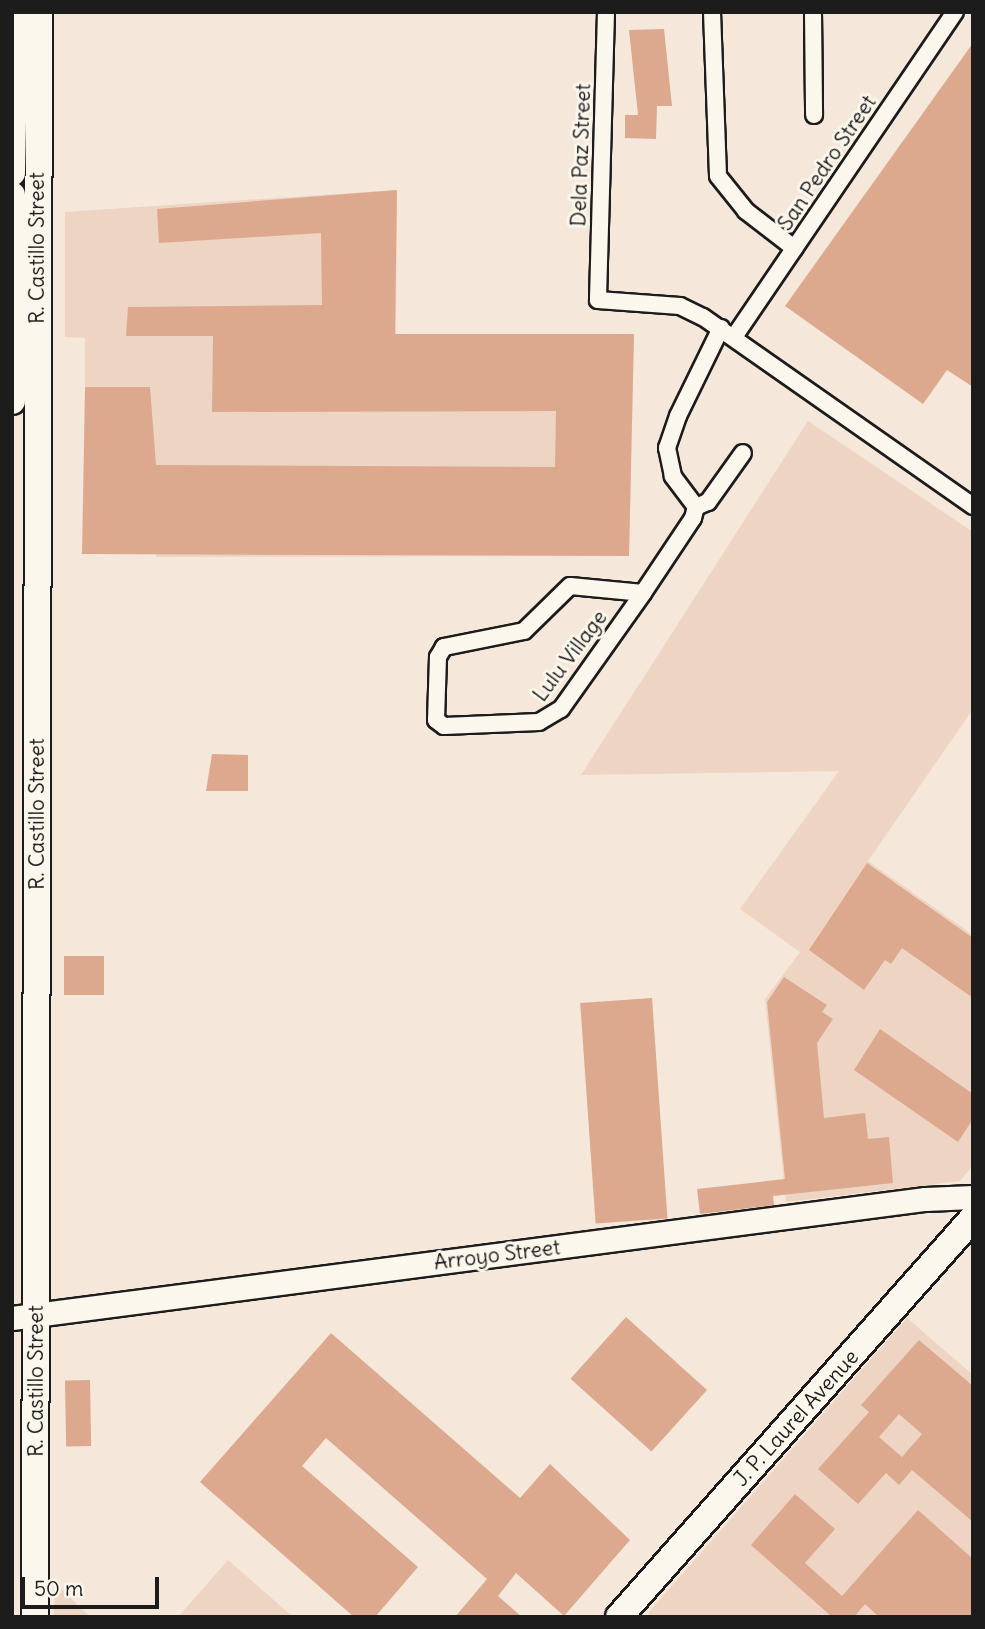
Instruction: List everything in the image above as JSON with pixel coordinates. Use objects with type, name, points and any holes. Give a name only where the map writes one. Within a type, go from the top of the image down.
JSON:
[{"type":"main road","name":"R. Castillo Street","points":[[12,173],[15,12]]},
{"type":"main road","name":"R. Castillo Street","points":[[35,1617],[24,1317],[24,824],[39,12]]},
{"type":"main road","name":"R. Castillo Street","points":[[12,195],[12,401]]},
{"type":"main road","name":"J. P. Laurel Avenue","points":[[622,1616],[973,1218]]},
{"type":"street","name":"Dela Paz Street","points":[[606,12],[598,300],[680,306],[727,333]]},
{"type":"street","points":[[712,12],[718,176],[746,211],[794,248]]},
{"type":"street","points":[[813,12],[814,116]]},
{"type":"street","name":"San Pedro Street","points":[[727,333],[794,248],[955,12]]},
{"type":"street","points":[[743,453],[708,502],[696,507],[673,476],[667,447],[727,333],[973,506]]},
{"type":"street","name":"Lulu Village","points":[[643,593],[570,586],[524,631],[444,647],[438,657],[436,720],[444,726],[548,719],[561,709],[643,593],[687,529],[696,507]]},
{"type":"street","name":"Arroyo Street","points":[[24,1317],[968,1201]]},
{"type":"shaded area","points":[[397,190],[396,334],[634,334],[629,556],[156,557],[150,388],[85,387],[85,338],[65,337],[65,212]]},
{"type":"shaded area","points":[[808,421],[973,532],[973,709],[868,861],[973,935],[973,1165],[960,1181],[786,1202],[765,999],[800,952],[740,909],[839,771],[581,775]]},
{"type":"shaded area","points":[[907,1318],[973,1375],[973,1617],[827,1617],[822,1613],[819,1617],[653,1617],[648,1613]]},
{"type":"shaded area","points":[[228,1560],[293,1617],[178,1617]]},
{"type":"shaded area","points":[[55,1583],[90,1617],[54,1617]]},
{"type":"building","points":[[664,29],[672,106],[657,106],[656,139],[625,138],[625,115],[638,115],[629,30]]},
{"type":"building","points":[[973,43],[973,387],[947,370],[923,404],[785,306]]},
{"type":"building","points":[[397,190],[395,334],[634,334],[629,556],[82,554],[85,387],[150,387],[156,465],[555,467],[556,411],[212,412],[213,336],[126,336],[128,307],[322,305],[321,233],[159,243],[157,209]]},
{"type":"building","points":[[212,754],[248,755],[248,791],[206,791]]},
{"type":"building","points":[[867,863],[973,938],[973,998],[902,948],[891,964],[885,960],[864,990],[809,950]]},
{"type":"building","points":[[64,956],[104,956],[104,995],[64,995]]},
{"type":"building","points":[[784,977],[827,1005],[822,1012],[833,1019],[817,1043],[824,1118],[865,1113],[868,1139],[889,1137],[893,1183],[773,1196],[774,1205],[700,1214],[697,1189],[785,1179],[767,1002]]},
{"type":"building","points":[[652,998],[667,1218],[596,1223],[580,1003]]},
{"type":"building","points":[[880,1029],[973,1094],[973,1119],[958,1142],[854,1070]]},
{"type":"building","points":[[626,1317],[707,1390],[651,1452],[570,1379]]},
{"type":"building","points":[[331,1333],[520,1498],[550,1464],[630,1540],[564,1616],[516,1573],[498,1596],[522,1617],[455,1617],[487,1579],[326,1438],[302,1466],[418,1567],[375,1617],[354,1617],[200,1482]]},
{"type":"building","points":[[919,1340],[973,1386],[973,1522],[912,1470],[899,1485],[886,1473],[858,1504],[818,1469],[869,1412],[861,1405]],"holes":[[[899,1414],[922,1434],[902,1457],[879,1437]]]},
{"type":"building","points":[[65,1380],[90,1380],[91,1446],[66,1446]]},
{"type":"building","points":[[795,1494],[835,1529],[805,1563],[842,1596],[918,1510],[973,1559],[973,1617],[879,1617],[865,1604],[854,1617],[832,1617],[751,1545]]}]
